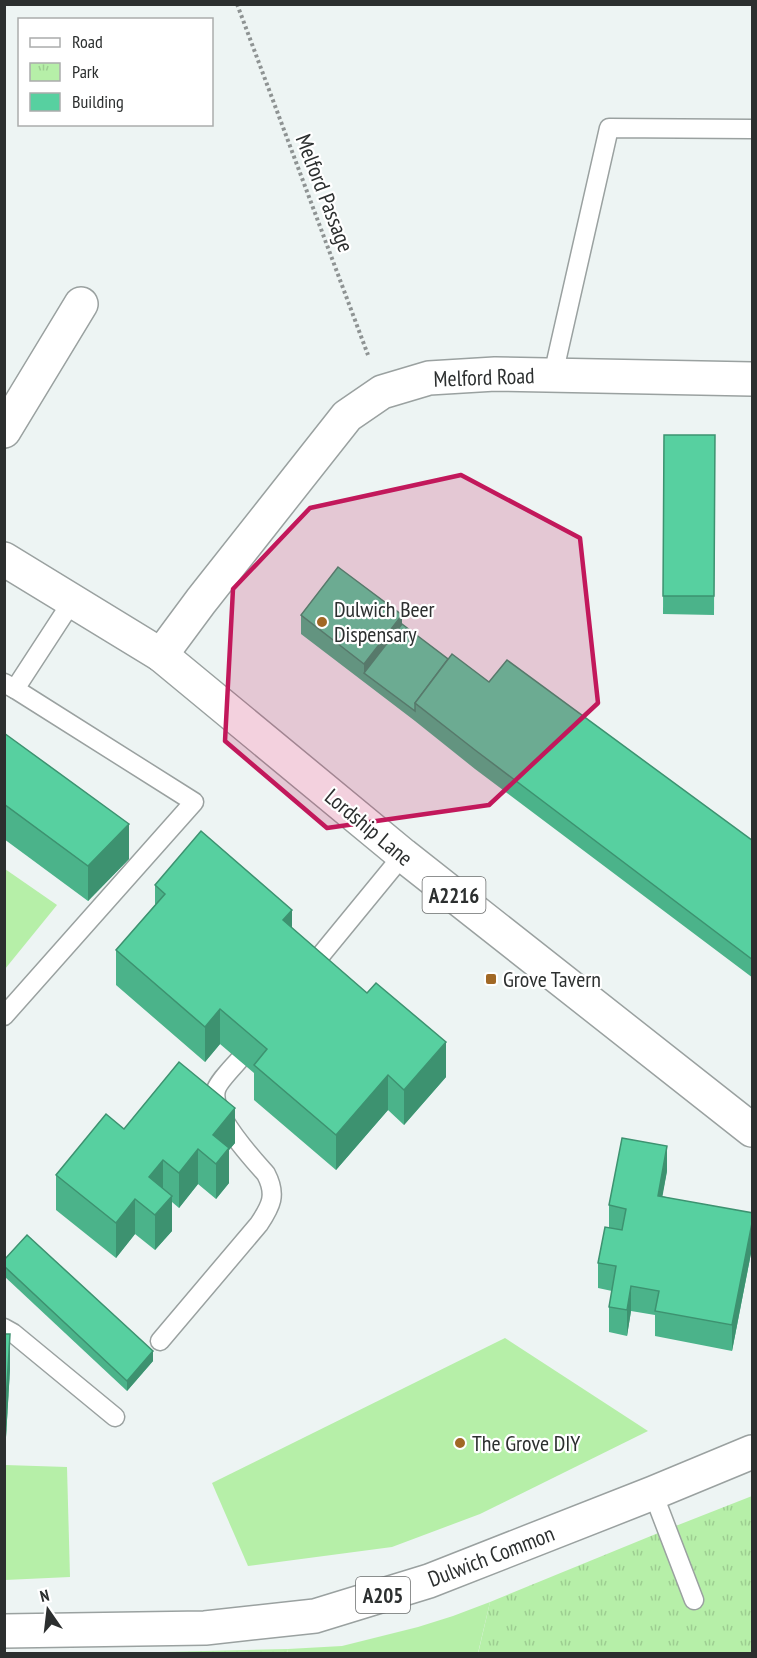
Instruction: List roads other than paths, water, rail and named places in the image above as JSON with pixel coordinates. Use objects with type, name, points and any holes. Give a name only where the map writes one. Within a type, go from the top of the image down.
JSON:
[{"type":"main road","points":[[4,431],[81,304]]},
{"type":"main road","name":"Melford Road","points":[[160,655],[347,416],[382,392],[429,378],[495,374],[753,378]]},
{"type":"main road","name":"Lordship Lane","points":[[4,559],[160,655],[403,855],[753,1130]]},
{"type":"main road","name":"Dulwich Common","points":[[4,1631],[205,1628],[315,1616],[429,1581],[753,1452]]},
{"type":"lane","points":[[553,375],[609,129],[753,129]]},
{"type":"lane","points":[[4,1016],[195,802],[10,686],[73,600]]},
{"type":"lane","points":[[305,974],[403,855]]},
{"type":"lane","points":[[160,1341],[259,1224],[268,1211],[273,1197],[271,1184],[266,1174],[223,1121],[216,1102],[216,1089],[239,1060]]},
{"type":"lane","points":[[4,1328],[115,1417]]},
{"type":"lane","points":[[653,1493],[694,1600]]},
{"type":"place","name":"Dulwich Beer Dispensary","points":[[322,622]]},
{"type":"place","name":"Grove Tavern","points":[[491,979]]},
{"type":"place","name":"The Grove DIY","points":[[460,1443]]}]
